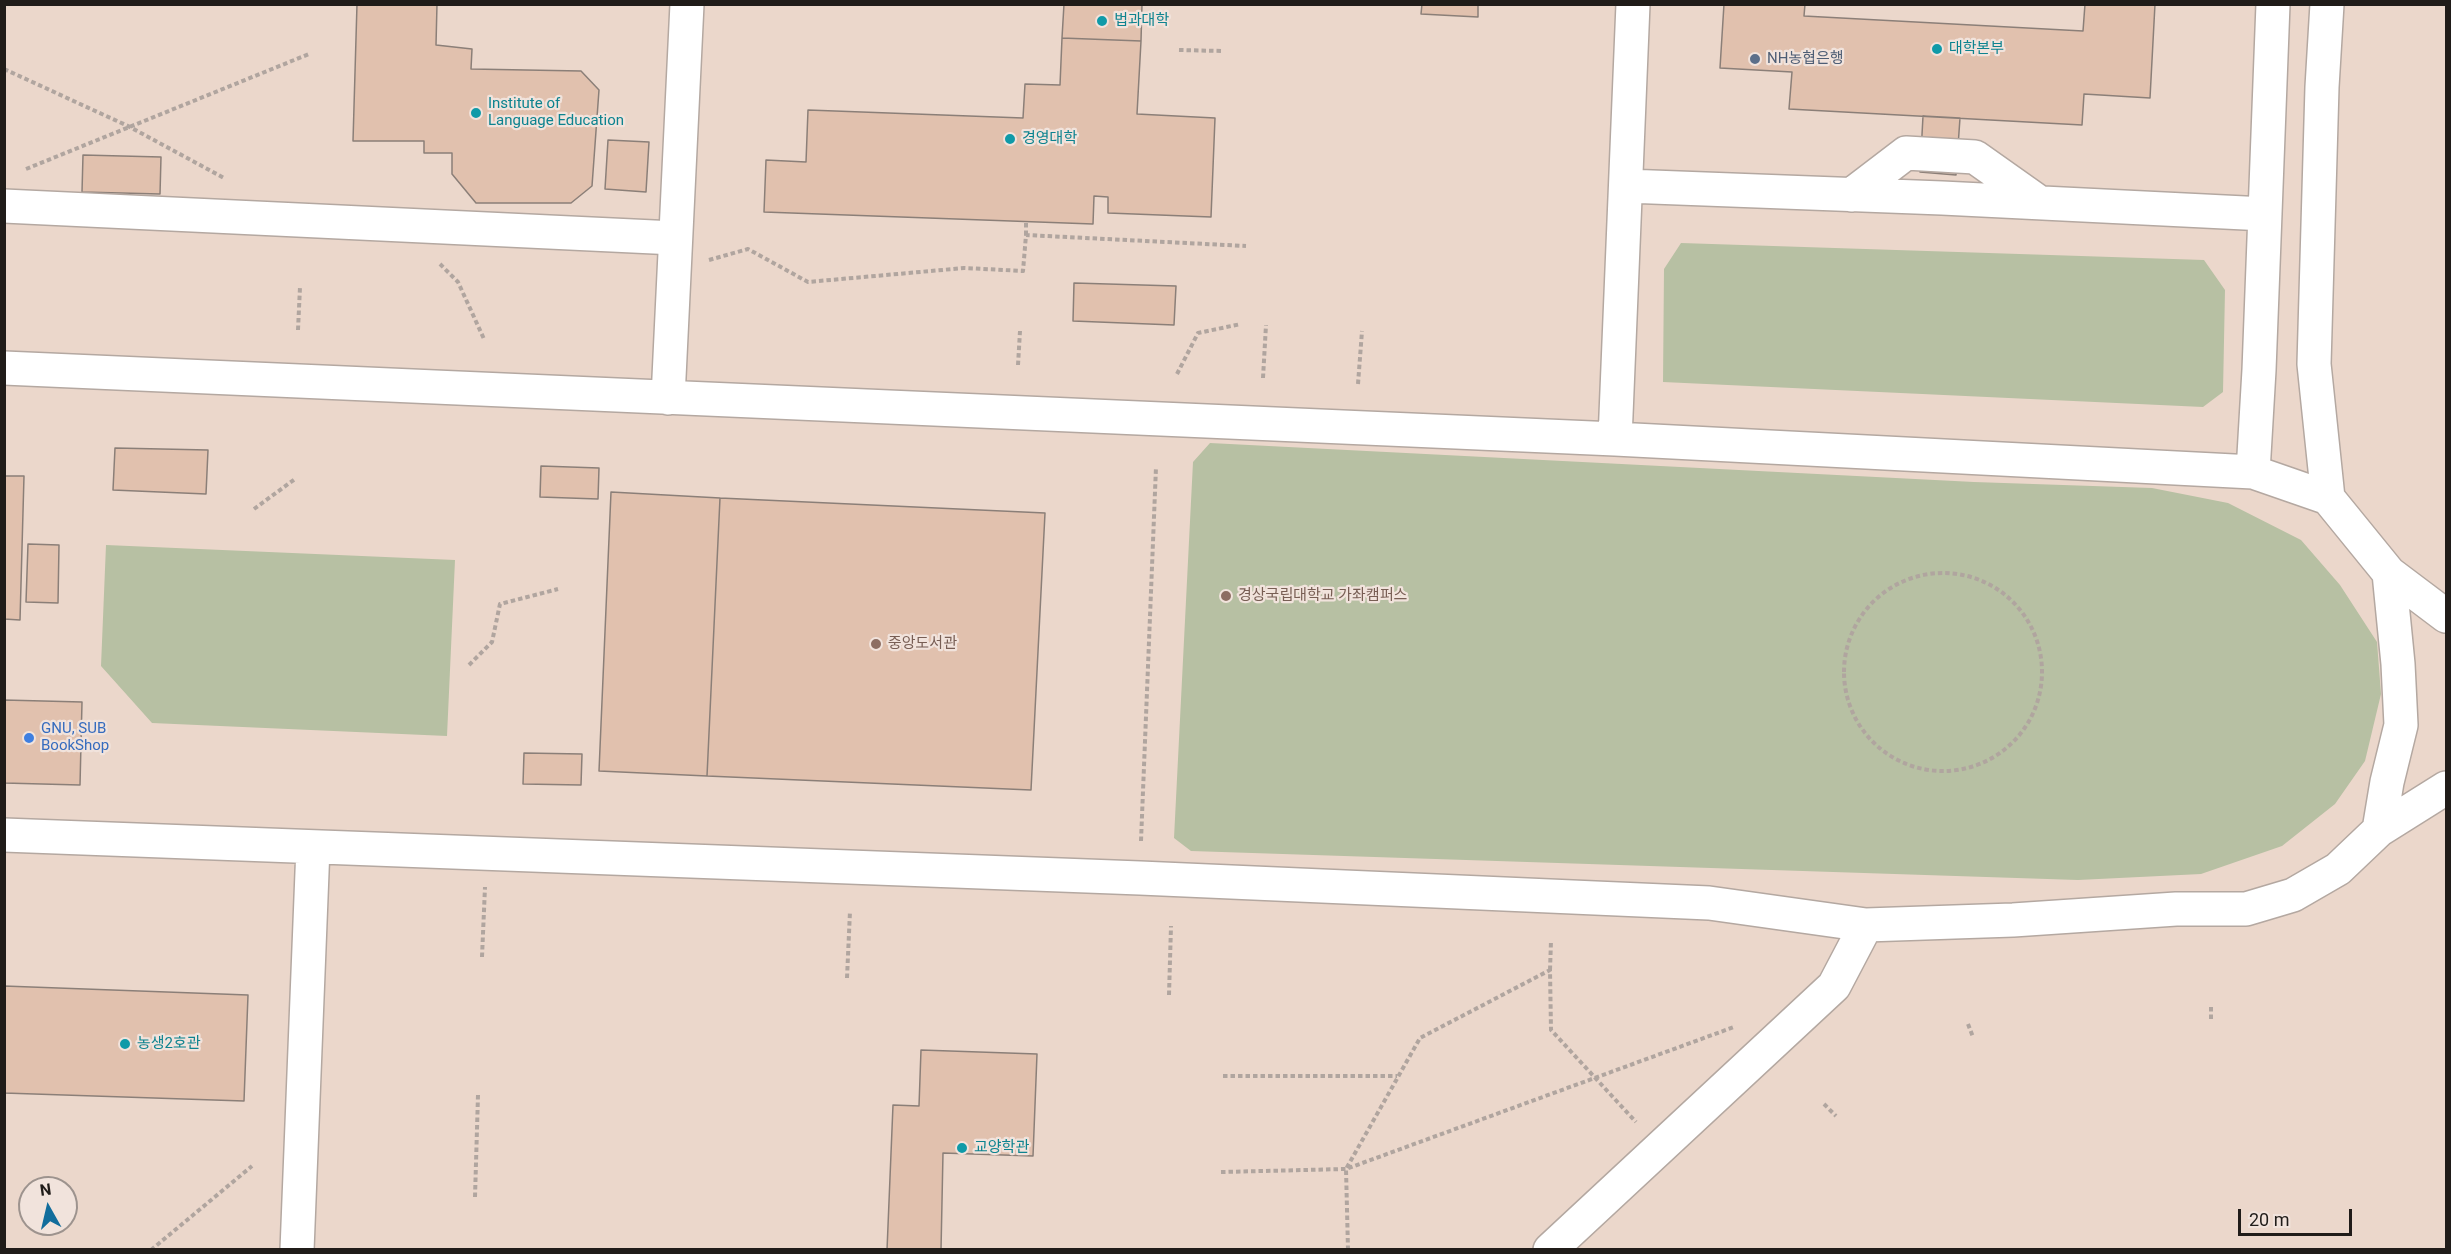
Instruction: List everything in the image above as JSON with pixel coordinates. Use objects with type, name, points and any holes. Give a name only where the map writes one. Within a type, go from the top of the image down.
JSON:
[{"type":"street","points":[[668,398],[687,4]]},
{"type":"street","points":[[1615,439],[1633,4]]},
{"type":"street","points":[[2253,472],[2273,4]]},
{"type":"street","points":[[2327,4],[2322,87],[2314,364],[2328,498]]},
{"type":"street","points":[[1851,195],[1906,153],[1975,157],[2040,203]]},
{"type":"street","points":[[1626,186],[2265,214]]},
{"type":"street","points":[[4,206],[400,226],[675,254]]},
{"type":"street","points":[[4,368],[1615,439],[2253,472],[2328,498],[2389,573],[2446,616]]},
{"type":"street","points":[[2379,830],[2387,782],[2401,725],[2398,664],[2389,573]]},
{"type":"street","points":[[4,835],[1140,878],[1709,903],[1866,925],[2013,920],[2176,909],[2246,909],[2293,895],[2338,869],[2379,830],[2446,788]]},
{"type":"street","points":[[297,1250],[313,847]]},
{"type":"street","points":[[1550,1250],[1834,986],[1866,925]]},
{"type":"path","points":[[1179,50],[1222,51]]},
{"type":"path","points":[[25,169],[309,54]]},
{"type":"path","points":[[4,69],[128,126],[231,182]]},
{"type":"path","points":[[675,254],[748,249],[808,282],[964,268],[1023,271],[1026,222]]},
{"type":"path","points":[[400,226],[458,282],[483,339]]},
{"type":"path","points":[[1026,235],[1246,246]]},
{"type":"path","points":[[298,330],[300,287]]},
{"type":"path","points":[[1176,374],[1198,333],[1241,324]]},
{"type":"path","points":[[1263,378],[1266,325]]},
{"type":"path","points":[[1018,366],[1020,331]]},
{"type":"path","points":[[1358,384],[1362,331]]},
{"type":"path","points":[[1140,878],[1156,467]]},
{"type":"path","points":[[254,509],[295,479]]},
{"type":"path","points":[[1940,573],[1971,576],[2002,592],[2021,610],[2038,643],[2041,670],[2042,678],[2034,714],[2015,741],[1986,762],[1967,769],[1937,771],[1903,763],[1887,755],[1856,722],[1843,681],[1843,668],[1856,622],[1881,594],[1912,577],[1940,573]]},
{"type":"path","points":[[469,665],[492,642],[500,604],[558,589]]},
{"type":"path","points":[[482,957],[486,854]]},
{"type":"path","points":[[847,978],[850,911]]},
{"type":"path","points":[[1169,995],[1171,926]]},
{"type":"path","points":[[1551,941],[1551,1030],[1661,1148]]},
{"type":"path","points":[[1348,1250],[1346,1169],[1420,1038],[1550,970]]},
{"type":"path","points":[[2211,1007],[2211,1021]]},
{"type":"path","points":[[1968,1024],[1973,1037]]},
{"type":"path","points":[[1221,1172],[1346,1169],[1738,1026]]},
{"type":"path","points":[[1223,1076],[1398,1076]]},
{"type":"path","points":[[475,1197],[478,1095]]},
{"type":"path","points":[[1824,1104],[1836,1116]]},
{"type":"path","points":[[152,1250],[252,1166]]},
{"type":"shaded area","name":"경상국립대학교 가좌캠퍼스","points":[[5,5],[2446,5],[2446,1249],[5,1250]]},
{"type":"green space","points":[[1681,243],[2204,260],[2225,290],[2223,392],[2203,407],[1663,382],[1664,269]]},
{"type":"green space","points":[[1210,443],[1974,482],[2152,488],[2228,503],[2301,540],[2340,585],[2377,642],[2381,694],[2365,761],[2335,804],[2282,846],[2201,874],[2078,880],[1191,851],[1174,838],[1193,462]]},
{"type":"green space","points":[[106,545],[455,560],[447,736],[152,723],[101,666]]},
{"type":"building","name":"Institute of Language Education","points":[[357,4],[437,4],[436,45],[472,49],[471,69],[581,71],[599,90],[592,186],[571,203],[476,203],[452,174],[452,153],[424,153],[424,141],[353,141]]},
{"type":"building","name":"법과대학","points":[[1064,4],[1142,4],[1141,41],[1062,38]]},
{"type":"building","points":[[1422,4],[1478,4],[1478,17],[1421,14]]},
{"type":"building","name":"대학본부","points":[[1724,4],[1805,4],[1804,16],[2083,31],[2085,4],[2155,4],[2150,98],[2084,94],[2082,125],[1789,109],[1792,72],[1720,68]]},
{"type":"building","name":"경영대학","points":[[1062,38],[1141,41],[1137,114],[1215,118],[1211,217],[1108,213],[1108,197],[1094,196],[1093,224],[764,212],[766,160],[806,162],[808,110],[1023,118],[1025,84],[1060,85]]},
{"type":"building","points":[[1923,116],[1960,118],[1956,175],[1920,172]]},
{"type":"building","points":[[608,140],[649,142],[646,192],[605,189]]},
{"type":"building","points":[[83,155],[161,157],[160,194],[82,192]]},
{"type":"building","points":[[1074,283],[1176,286],[1174,325],[1073,321]]},
{"type":"building","points":[[115,448],[208,450],[206,494],[113,490]]},
{"type":"building","points":[[541,466],[599,468],[598,499],[540,497]]},
{"type":"building","points":[[4,476],[24,476],[20,620],[4,619]]},
{"type":"building","points":[[611,492],[720,498],[707,776],[599,771]]},
{"type":"building","name":"중앙도서관","points":[[720,498],[1045,513],[1031,790],[707,776]]},
{"type":"building","points":[[28,544],[59,545],[58,603],[26,602]]},
{"type":"building","points":[[4,700],[82,702],[80,785],[4,783]]},
{"type":"building","points":[[524,753],[582,754],[581,785],[523,784]]},
{"type":"building","name":"농생2호관","points":[[4,986],[248,995],[244,1101],[4,1093]]},
{"type":"building","name":"교양학관","points":[[921,1050],[1037,1054],[1033,1156],[943,1153],[941,1250],[887,1250],[893,1105],[919,1106]]},
{"type":"place","name":"법과대학","points":[[1102,21]]},
{"type":"place","name":"대학본부","points":[[1937,49]]},
{"type":"place","name":"NH농협은행","points":[[1755,59]]},
{"type":"place","name":"Institute of Language Education","points":[[476,113]]},
{"type":"place","name":"경영대학","points":[[1010,139]]},
{"type":"place","name":"경상국립대학교 가좌캠퍼스","points":[[1226,596]]},
{"type":"place","name":"중앙도서관","points":[[876,644]]},
{"type":"place","name":"GNU, SUB BookShop","points":[[29,738]]},
{"type":"place","name":"농생2호관","points":[[125,1044]]},
{"type":"place","name":"교양학관","points":[[962,1148]]}]
